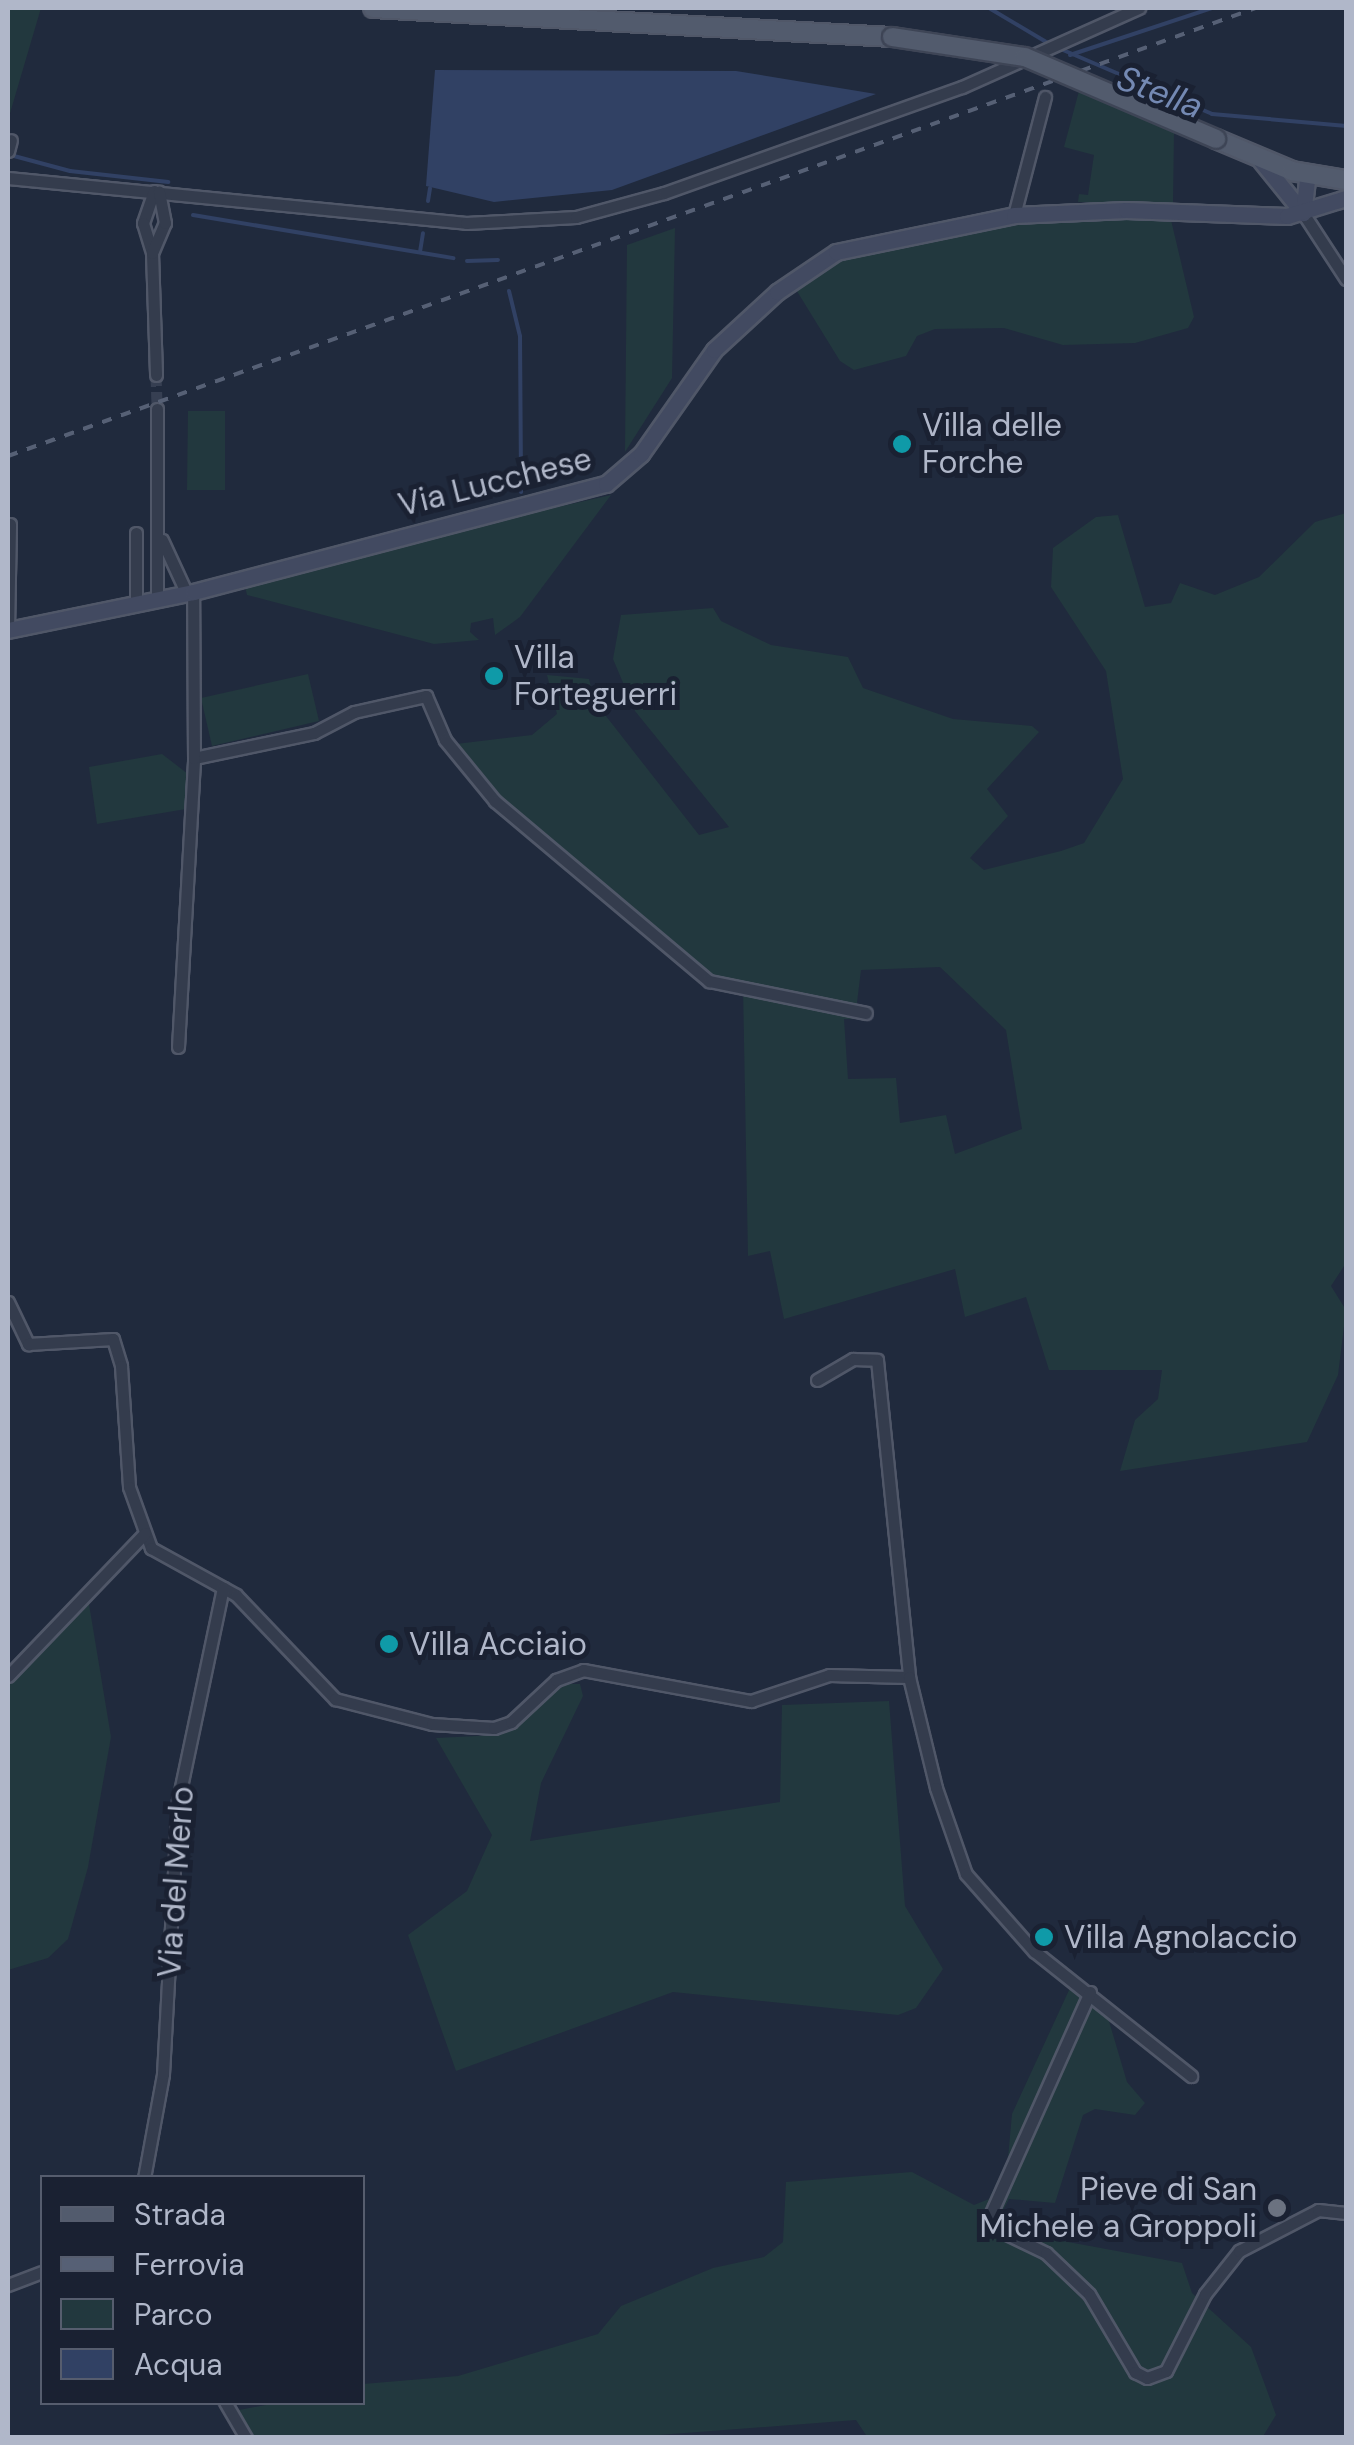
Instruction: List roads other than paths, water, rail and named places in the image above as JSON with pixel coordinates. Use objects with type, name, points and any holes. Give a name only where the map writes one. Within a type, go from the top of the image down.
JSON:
[{"type":"main road","points":[[374,8],[892,37],[1025,57],[1262,161],[1308,175],[1346,180]]},
{"type":"street","points":[[8,178],[466,223],[576,217],[664,194],[887,114],[1132,9]]},
{"type":"street","points":[[1014,216],[1044,97]]},
{"type":"street","points":[[1262,161],[1332,248],[1346,280]]},
{"type":"street","points":[[1263,216],[1308,175]]},
{"type":"street","points":[[1303,213],[1308,175]]},
{"type":"street","points":[[108,187],[143,214],[152,253],[156,375]]},
{"type":"street","points":[[143,214],[156,192]]},
{"type":"street","points":[[156,192],[166,219]]},
{"type":"street","points":[[152,253],[166,219],[190,195]]},
{"type":"street","name":"Via Lucchese","points":[[8,630],[190,593],[606,484],[641,454],[714,350],[812,266],[896,236],[1014,216],[1126,210],[1263,216],[1303,213],[1346,198]]},
{"type":"street","points":[[157,409],[157,600]]},
{"type":"street","points":[[8,630],[10,524]]},
{"type":"street","points":[[136,533],[136,605]]},
{"type":"street","points":[[160,536],[190,593],[194,758],[178,1047]]},
{"type":"street","points":[[194,758],[314,733],[354,712],[426,696],[445,740],[495,801],[709,981],[866,1013]]},
{"type":"street","points":[[8,1302],[28,1344],[105,1336],[114,1342],[129,1487],[144,1533],[157,1554],[249,1606],[334,1699],[432,1724],[504,1725],[556,1680],[583,1670],[751,1701],[829,1675],[908,1677]]},
{"type":"street","points":[[817,1380],[857,1357],[878,1363],[908,1677],[936,1788],[966,1874],[1034,1951],[1192,2076]]},
{"type":"street","points":[[8,1676],[144,1533]]},
{"type":"street","name":"Via del Merlo","points":[[145,2175],[164,2074],[178,1801],[222,1588]]},
{"type":"street","points":[[1090,1992],[1064,2060],[986,2220],[992,2231],[1046,2253],[1089,2294],[1134,2372],[1147,2378],[1166,2370],[1205,2294],[1239,2252],[1318,2210],[1346,2213]]},
{"type":"street","points":[[8,2285],[40,2273]]},
{"type":"street","points":[[227,2405],[246,2438]]},
{"type":"water","points":[[435,70],[736,71],[876,94],[612,190],[494,202],[426,186]]},
{"type":"waterway","name":"Stella","points":[[989,8],[1048,43]]},
{"type":"waterway","points":[[1070,55],[1212,8]]},
{"type":"waterway","name":"Stella","points":[[1056,47],[1212,114],[1346,126]]},
{"type":"waterway","points":[[14,156],[70,171],[168,182]]},
{"type":"waterway","points":[[428,201],[430,188]]},
{"type":"waterway","points":[[193,215],[453,258]]},
{"type":"waterway","points":[[420,252],[423,233]]},
{"type":"waterway","points":[[467,261],[498,260]]},
{"type":"waterway","points":[[509,291],[520,336],[521,492]]},
{"type":"tunnel","points":[[156,375],[157,409]]},
{"type":"railway","points":[[8,456],[1256,8]]},
{"type":"place","name":"Villa delle Forche","points":[[902,444]]},
{"type":"place","name":"Villa Forteguerri","points":[[494,676]]},
{"type":"place","name":"Villa Acciaio","points":[[389,1644]]},
{"type":"place","name":"Villa Agnolaccio","points":[[1044,1937]]},
{"type":"place","name":"Pieve di San Michele a Groppoli","points":[[1277,2208]]}]
